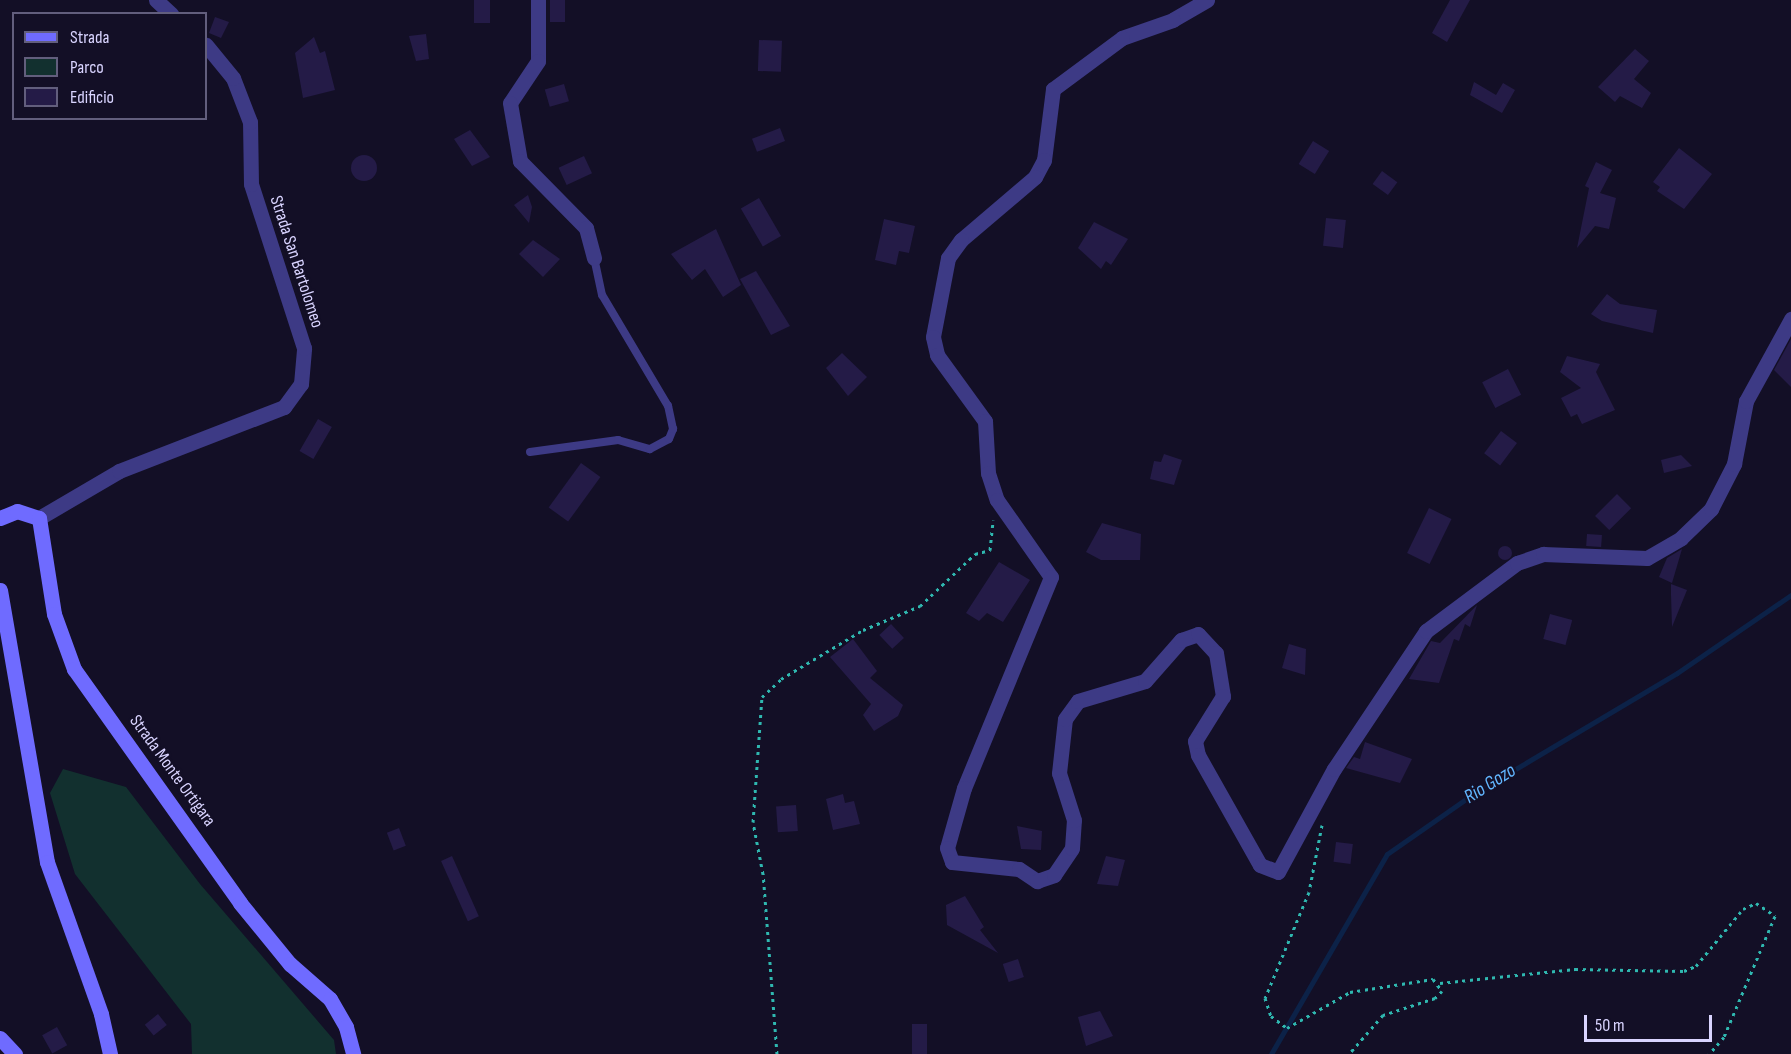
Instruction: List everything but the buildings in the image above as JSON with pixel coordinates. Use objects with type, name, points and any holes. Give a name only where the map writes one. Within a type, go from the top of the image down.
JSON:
[{"type":"main road","points":[[0,518],[18,511],[39,518]]},
{"type":"main road","name":"Strada Monte Ortigara","points":[[39,518],[54,614],[74,669],[240,903],[290,964],[330,999],[346,1027],[353,1054]]},
{"type":"main road","points":[[0,590],[47,862],[101,1014],[110,1054]]},
{"type":"main road","points":[[0,1038],[15,1054]]},
{"type":"street","points":[[156,0],[169,12]]},
{"type":"street","points":[[538,0],[538,61],[510,103],[520,161],[586,228],[594,258]]},
{"type":"street","points":[[1207,0],[1173,20],[1122,38],[1053,89],[1044,160],[1035,177],[961,240],[948,258],[933,337],[937,355],[985,420],[988,473],[997,500],[1042,556],[1051,577],[964,788],[947,848],[952,862],[1019,869],[1037,881],[1054,875],[1072,848],[1074,820],[1059,773],[1065,719],[1078,701],[1145,681],[1181,640],[1198,634],[1216,653],[1223,696],[1196,741],[1198,755],[1260,865],[1278,872],[1334,769],[1426,631],[1517,563],[1543,554],[1647,558],[1681,538],[1711,509],[1734,464],[1746,402],[1791,319]]},
{"type":"street","name":"Strada San Bartolomeo","points":[[39,518],[119,471],[284,407],[301,384],[304,348],[250,184],[250,122],[233,78],[207,46]]},
{"type":"lane","points":[[530,452],[618,440],[650,449],[669,439],[673,429],[668,406],[602,295],[594,258]]},
{"type":"path","points":[[777,1054],[764,886],[753,822],[762,697],[781,679],[863,630],[920,606],[975,555],[990,550],[997,500]]},
{"type":"path","points":[[1323,822],[1309,892],[1265,998],[1270,1016],[1287,1028],[1350,992],[1434,980],[1439,983],[1575,969],[1684,971],[1696,966],[1743,909],[1756,903],[1775,916],[1728,1028],[1709,1054]]},
{"type":"path","points":[[1349,1054],[1383,1016],[1435,999],[1442,991],[1439,983]]},
{"type":"green space","points":[[63,769],[126,787],[200,884],[334,1040],[336,1054],[192,1054],[191,1024],[75,874],[50,793]]},
{"type":"waterway","name":"Rio Gozo","points":[[1271,1054],[1387,854],[1470,796],[1677,673],[1791,595]]}]
